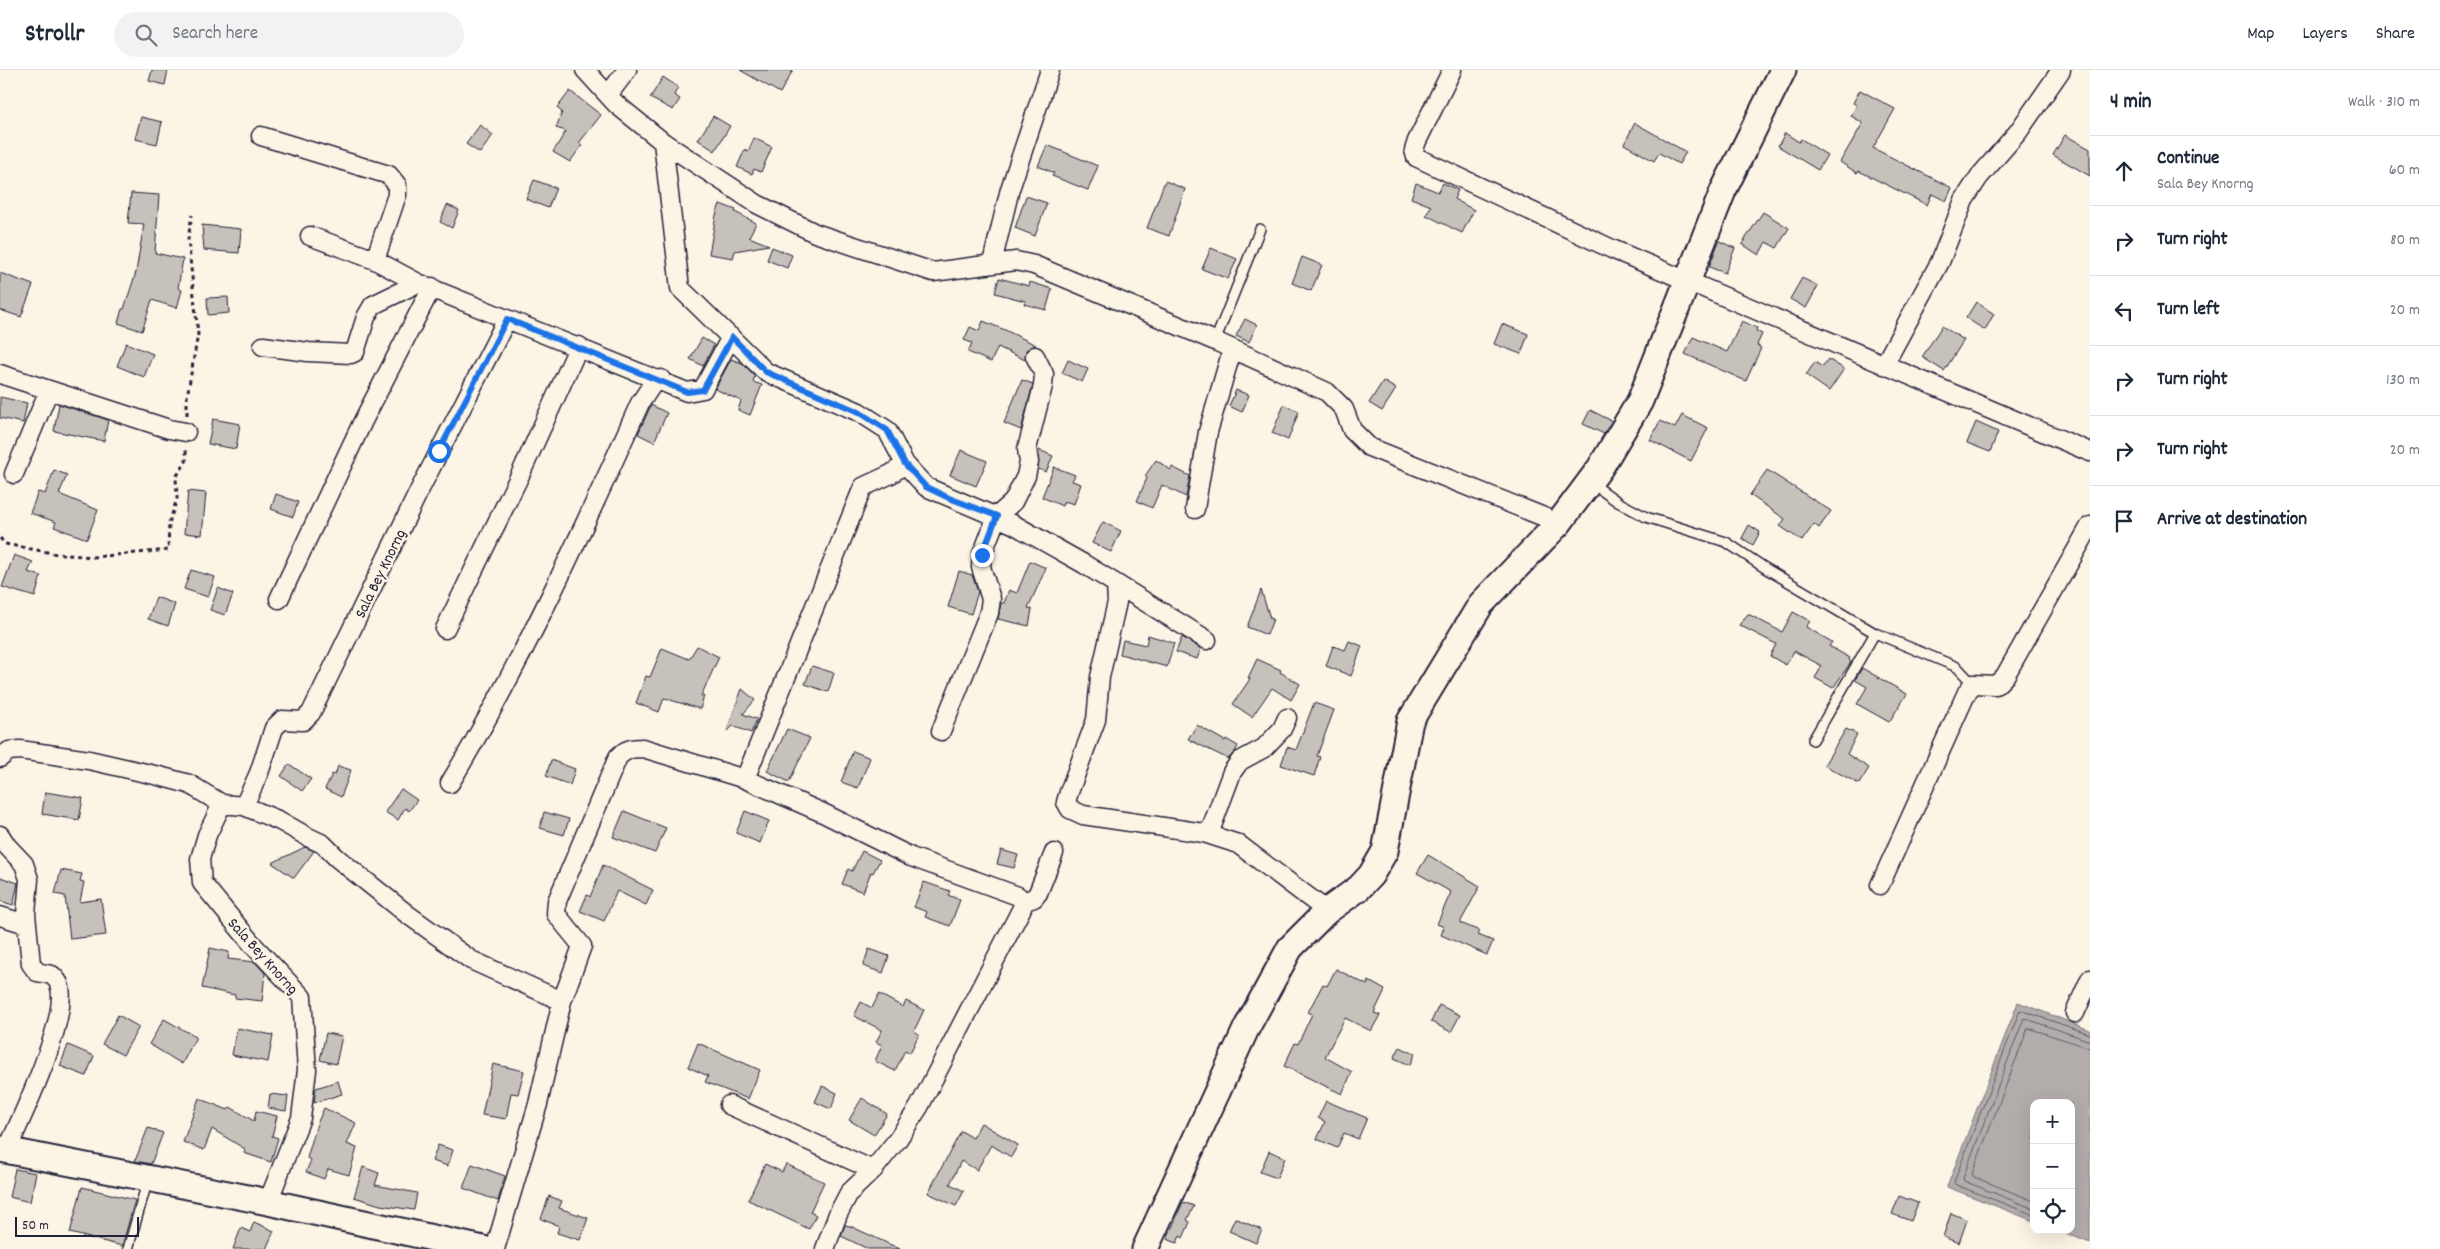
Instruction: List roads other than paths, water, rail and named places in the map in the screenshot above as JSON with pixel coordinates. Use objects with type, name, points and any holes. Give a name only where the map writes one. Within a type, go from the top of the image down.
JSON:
[{"type":"street","points":[[585,70],[608,95],[662,142],[757,204],[815,233],[934,272],[1016,261],[1034,265],[1215,341],[1327,392],[1344,409],[1352,430],[1369,448],[1559,523]]},
{"type":"street","points":[[608,95],[627,70]]},
{"type":"street","points":[[992,263],[1010,189],[1050,70]]},
{"type":"street","points":[[1452,70],[1417,141],[1414,150],[1416,157],[1612,249],[2090,452]]},
{"type":"street","points":[[1146,1249],[1255,1013],[1290,948],[1327,911],[1359,888],[1371,875],[1385,851],[1410,721],[1482,604],[1559,523],[1590,482],[1640,401],[1723,191],[1783,70]]},
{"type":"street","points":[[1884,365],[1940,262],[1964,200],[1979,177],[2018,132],[2061,70]]},
{"type":"street","points":[[261,136],[361,165],[393,178],[397,185],[397,194],[375,260]]},
{"type":"street","points":[[662,142],[680,288],[766,372],[859,412],[887,430],[905,464],[926,487],[997,516],[1116,584],[1207,640]]},
{"type":"street","points":[[310,236],[375,260],[425,285],[661,379],[687,392],[703,390],[732,337]]},
{"type":"street","points":[[263,346],[308,352],[352,354],[355,352],[366,317],[372,305],[425,285]]},
{"type":"street","points":[[279,600],[425,285]]},
{"type":"street","name":"Sala Bey Knorng","points":[[244,806],[259,773],[274,728],[282,720],[303,721],[312,713],[424,482],[507,319]]},
{"type":"street","points":[[445,629],[521,473],[578,346]]},
{"type":"street","points":[[1195,509],[1208,432],[1232,350]]},
{"type":"street","points":[[941,730],[989,613],[991,599],[982,561],[997,516],[1013,502],[1026,476],[1029,462],[1027,449],[1044,386],[1044,374],[1035,356]]},
{"type":"street","points":[[0,374],[169,429],[186,432]]},
{"type":"street","points":[[450,783],[484,726],[558,582],[640,403],[652,385],[661,379]]},
{"type":"street","points":[[14,474],[49,390]]},
{"type":"street","points":[[744,779],[863,487],[892,474],[905,464]]},
{"type":"street","points":[[1880,885],[1967,692],[1973,684],[1996,685],[2005,676],[2090,526]]},
{"type":"street","points":[[1116,584],[1117,602],[1100,676],[1096,720],[1066,802],[1070,809],[1083,815],[1209,834],[1238,844],[1327,911]]},
{"type":"street","points":[[1209,834],[1232,772],[1240,761],[1264,748],[1282,730],[1287,718]]},
{"type":"street","points":[[495,1249],[538,1104],[562,1000],[582,946],[556,914],[557,901],[618,757],[625,751],[633,748],[643,748],[744,779],[824,813],[911,857],[1018,896],[1023,902],[1022,908],[919,1107],[898,1139],[873,1170],[849,1193],[843,1202],[825,1249]]},
{"type":"street","points":[[0,758],[9,751],[20,750],[88,760],[188,784],[222,804],[244,806],[280,821],[308,838],[323,844],[337,858],[407,914],[471,960],[562,1000]]},
{"type":"street","name":"Sala Bey Knorng","points":[[222,804],[206,835],[200,859],[202,883],[253,945],[302,997],[307,1070],[301,1118],[268,1202]]},
{"type":"street","points":[[0,835],[6,846],[24,864],[29,879],[26,924],[31,964],[37,972],[52,975],[59,984],[59,1007],[49,1050],[27,1107],[3,1149],[268,1202],[483,1249]]},
{"type":"street","points":[[1023,902],[1034,898],[1038,893],[1054,853]]},
{"type":"street","points":[[0,916],[26,924]]},
{"type":"street","points":[[2075,1013],[2090,979]]},
{"type":"street","points":[[729,1105],[873,1170]]},
{"type":"lane","points":[[1215,341],[1260,228]]},
{"type":"lane","points":[[1590,482],[1618,502],[1646,517],[1726,542],[1874,633],[1957,667],[1973,684]]},
{"type":"lane","points":[[1813,740],[1874,633]]},
{"type":"lane","points":[[128,1249],[148,1179]]},
{"type":"water","points":[[2018,1002],[2090,1030],[2090,1243],[2068,1234],[2075,1234],[2075,1099],[2030,1099],[2030,1219],[1947,1187]]}]
